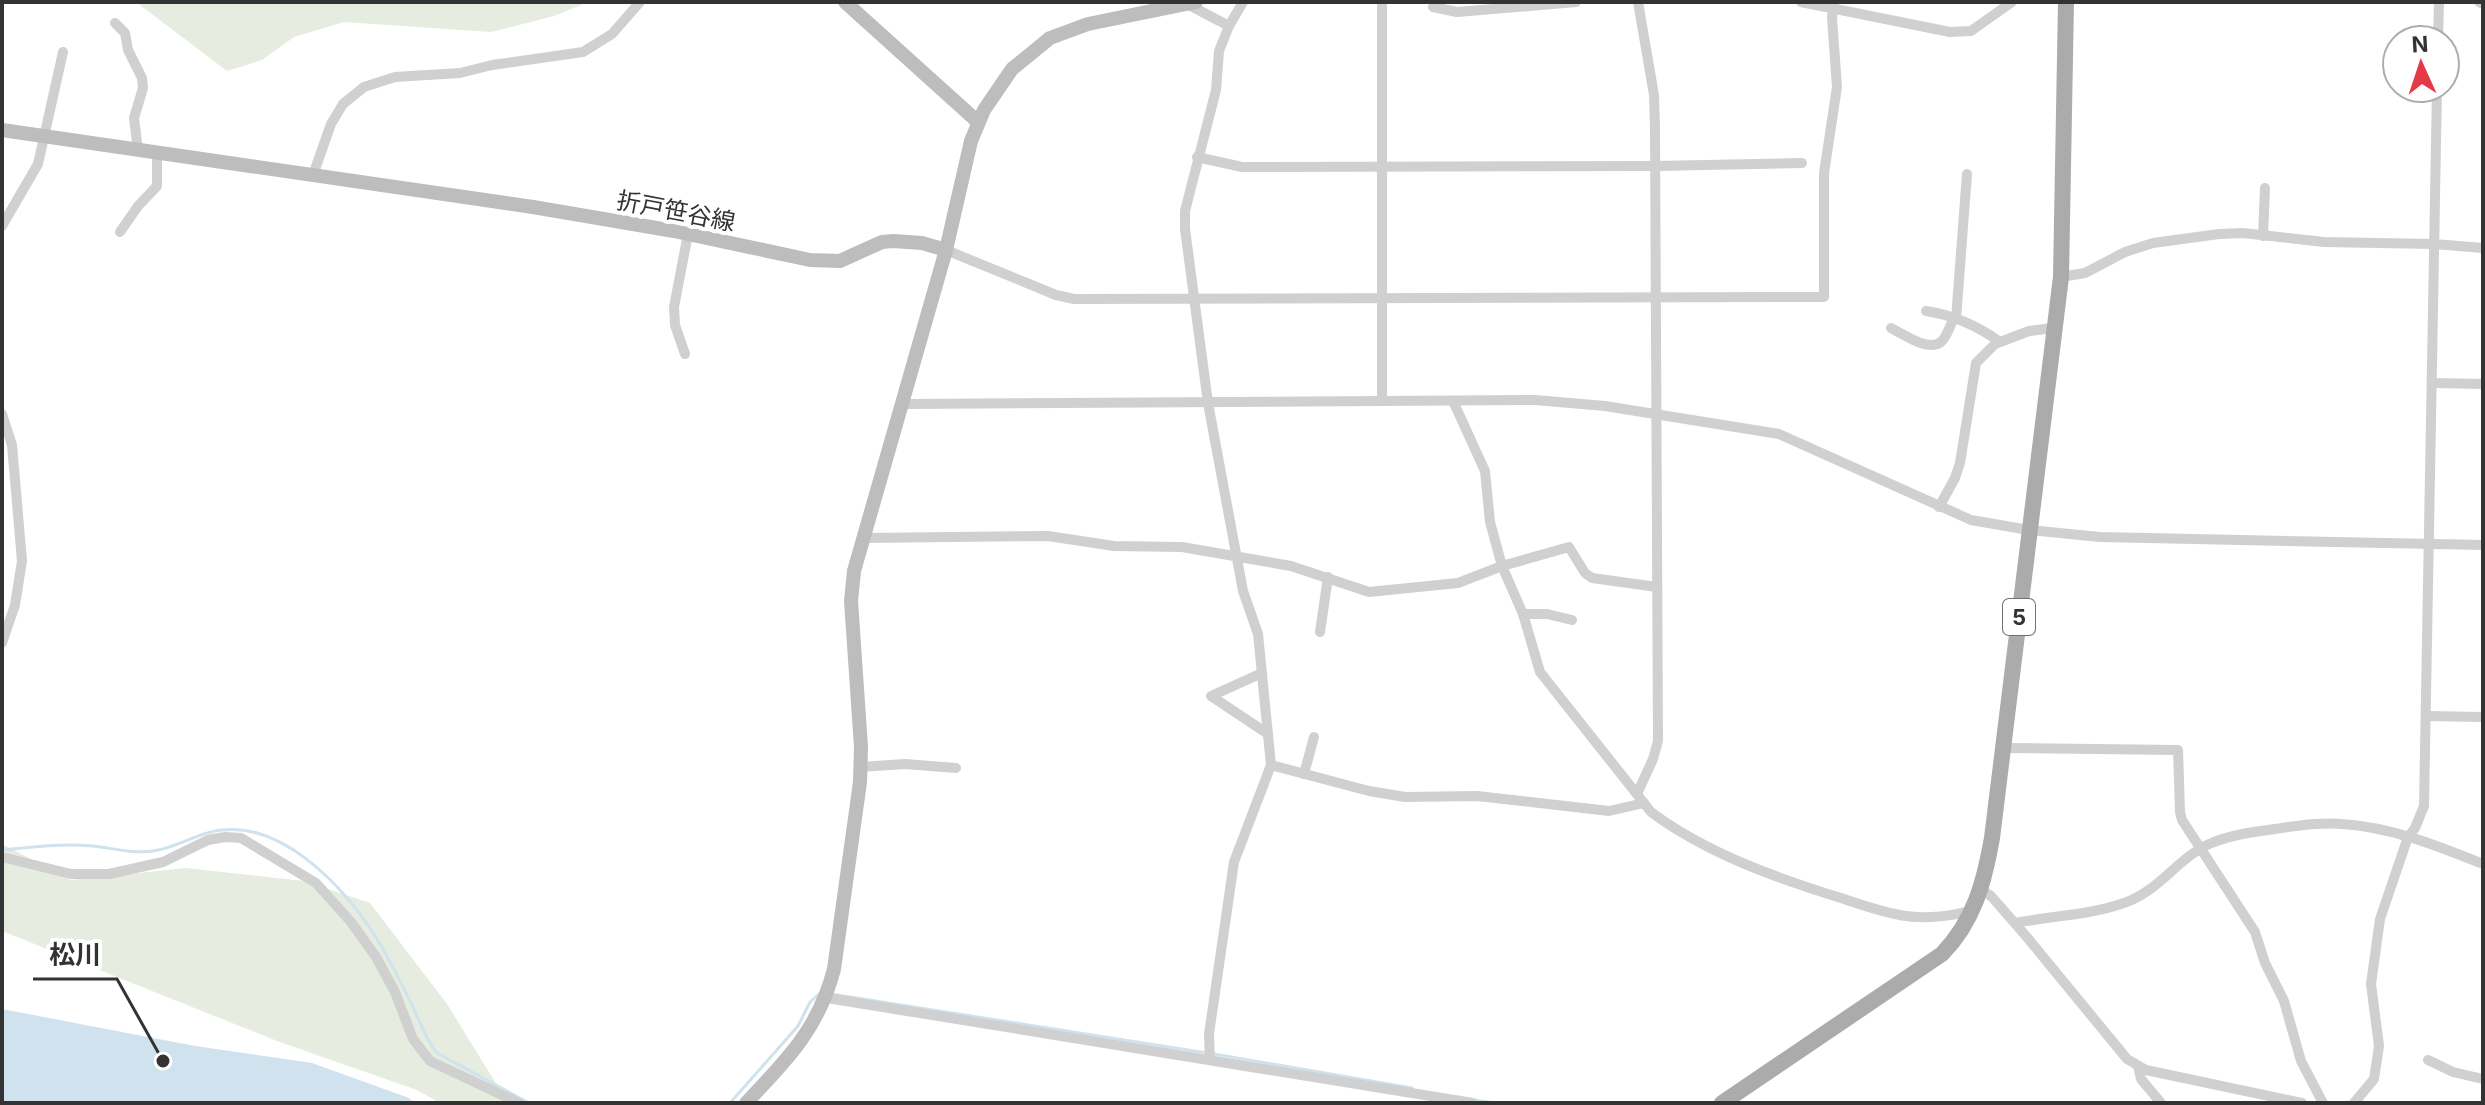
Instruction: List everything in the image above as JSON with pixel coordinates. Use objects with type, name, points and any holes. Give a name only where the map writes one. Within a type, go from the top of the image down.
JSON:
[{"type":"main road","points":[[845,2],[978,122]]},
{"type":"main road","name":"5","points":[[1722,1103],[1942,954],[1957,939],[1982,890],[1992,838],[2061,277],[2066,2]]},
{"type":"main road","points":[[746,1103],[791,1056],[815,1022],[827,998],[834,969],[860,767],[851,601],[854,571],[904,404],[978,122],[1012,69],[1050,38],[1088,24],[1192,3]]},
{"type":"main road","name":"折戸笹谷線","points":[[2,130],[533,207],[826,262],[840,261],[882,242],[909,241],[946,250]]},
{"type":"street","points":[[313,175],[331,124],[343,104],[364,87],[395,77],[460,73],[492,65],[583,52],[612,34],[640,2]]},
{"type":"street","points":[[1210,1060],[1209,1034],[1234,862],[1271,765],[1258,634],[1243,591],[1239,556],[1208,403],[1185,229],[1185,211],[1197,157],[1216,90],[1219,51],[1243,2]]},
{"type":"street","points":[[1382,2],[1382,401]]},
{"type":"street","points":[[1433,7],[1457,12],[1576,2]]},
{"type":"street","points":[[1638,2],[1654,95],[1657,413],[1658,745],[1641,799]]},
{"type":"street","points":[[1801,2],[1833,5],[1966,33],[2012,2]]},
{"type":"street","points":[[2438,24],[2439,2]]},
{"type":"street","points":[[1192,3],[1229,26]]},
{"type":"street","points":[[946,250],[1056,295],[1074,299],[1824,297],[1824,173],[1837,87],[1833,5]]},
{"type":"street","points":[[115,23],[125,33],[128,50],[142,78],[143,88],[134,118],[138,150]]},
{"type":"street","points":[[2,226],[35,172],[63,52]]},
{"type":"street","points":[[2354,1103],[2374,1079],[2379,1046],[2371,984],[2380,919],[2408,837],[2424,806],[2437,104]]},
{"type":"street","points":[[120,232],[157,186],[157,152]]},
{"type":"street","points":[[1197,157],[1242,167],[1802,163]]},
{"type":"street","points":[[1891,328],[1926,345],[1937,344],[1944,339],[1955,318],[1967,174]]},
{"type":"street","points":[[2263,236],[2265,188]]},
{"type":"street","points":[[2061,277],[2085,273],[2125,252],[2153,243],[2219,234],[2243,233],[2324,242],[2483,248]]},
{"type":"street","points":[[685,354],[675,325],[674,307],[688,234]]},
{"type":"street","points":[[1926,311],[1946,314],[1984,330],[2000,342]]},
{"type":"street","points":[[1939,507],[1960,463],[1976,363],[1983,353],[2000,342],[2029,331],[2053,328]]},
{"type":"street","points":[[2432,383],[2483,384]]},
{"type":"street","points":[[904,404],[1535,400],[1605,406],[1779,434],[1971,520],[2029,530],[2100,537],[2483,545]]},
{"type":"street","points":[[1453,401],[1485,471],[1490,522],[1502,566],[1523,614],[1540,672],[1651,812],[1672,828],[1797,884],[1907,916],[1973,910]]},
{"type":"street","points":[[2,414],[11,438],[22,561],[18,591],[2,643]]},
{"type":"street","points":[[863,538],[1048,536],[1114,546],[1182,547],[1291,566],[1369,592],[1458,583],[1502,566],[1569,547],[1585,573],[1592,578],[1657,587]]},
{"type":"street","points":[[1320,632],[1328,577]]},
{"type":"street","points":[[1523,614],[1547,614],[1572,620]]},
{"type":"street","points":[[1262,673],[1211,696],[1268,734]]},
{"type":"street","points":[[2426,716],[2483,717]]},
{"type":"street","points":[[1304,774],[1314,737]]},
{"type":"street","points":[[2003,748],[2178,750],[2180,812],[2255,932],[2265,963],[2284,1001],[2301,1061],[2323,1103]]},
{"type":"street","points":[[860,767],[915,764],[956,768]]},
{"type":"street","points":[[1271,765],[1405,797],[1477,796],[1609,811],[1641,799]]},
{"type":"street","points":[[2015,923],[2122,904],[2148,893],[2202,848],[2235,835],[2304,825],[2341,824],[2408,837],[2483,864]]},
{"type":"street","points":[[2,857],[71,874],[109,874],[163,862],[208,840],[241,838],[316,883],[351,922],[376,957],[395,992],[413,1039],[430,1061],[519,1103]]},
{"type":"street","points":[[1982,890],[2015,923],[2127,1059],[2138,1066],[2182,1079],[2302,1103]]},
{"type":"street","points":[[827,998],[1473,1103]]},
{"type":"street","points":[[2428,1060],[2453,1072],[2483,1079]]},
{"type":"street","points":[[2138,1066],[2141,1079],[2161,1103]]},
{"type":"shaded area","points":[[136,2],[588,2],[554,16],[491,32],[344,22],[294,37],[262,60],[227,71]]},
{"type":"shaded area","points":[[2,844],[71,880],[186,868],[303,881],[370,903],[447,1004],[508,1103],[440,1103],[417,1090],[277,1041],[2,931]]},
{"type":"water","points":[[2,1009],[195,1046],[312,1063],[409,1098],[414,1103],[2,1103]]},
{"type":"waterway","points":[[2,850],[70,845],[145,852],[222,830],[244,830],[286,845],[324,874],[368,925],[392,964],[437,1053],[529,1103]]},
{"type":"waterway","points":[[730,1103],[798,1026],[810,1002],[820,993]]},
{"type":"waterway","points":[[831,994],[1207,1053]]},
{"type":"waterway","points":[[1214,1054],[1412,1088]]},
{"type":"waterway","points":[[1474,1100],[1496,1103]]},
{"type":"place","name":"松川","points":[[163,1061]]}]
